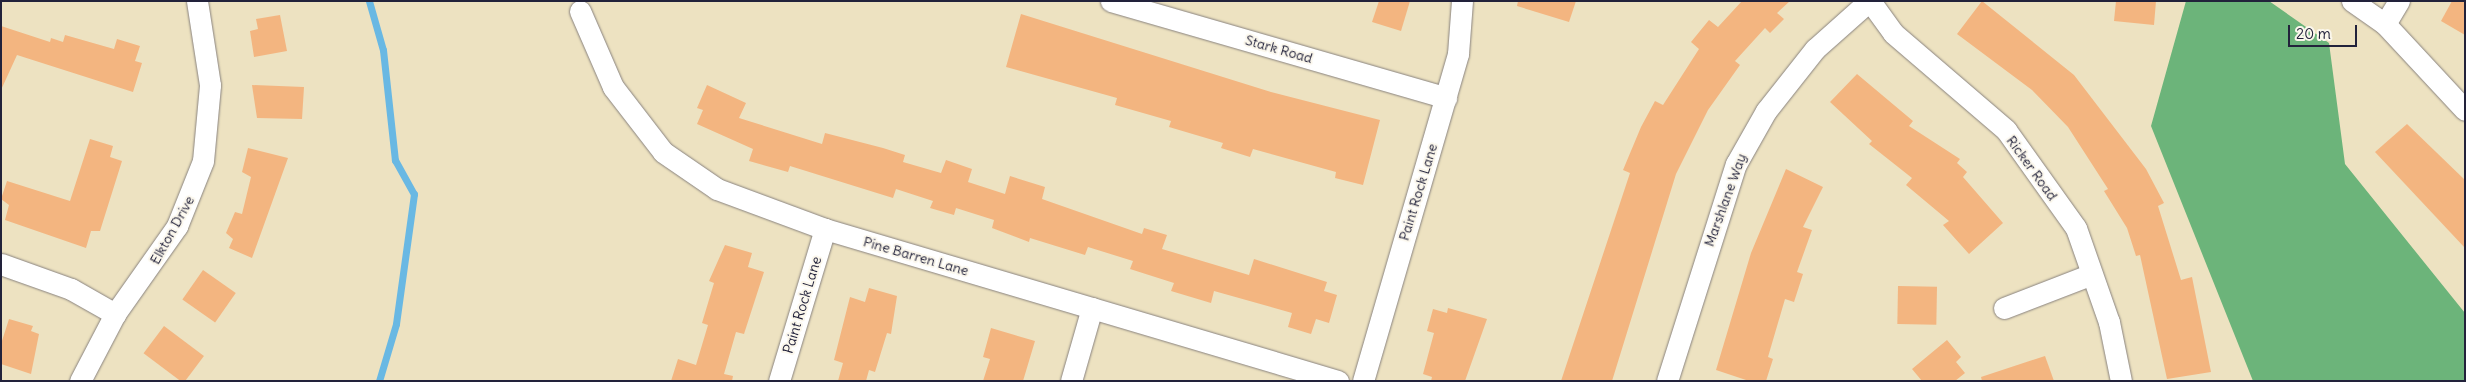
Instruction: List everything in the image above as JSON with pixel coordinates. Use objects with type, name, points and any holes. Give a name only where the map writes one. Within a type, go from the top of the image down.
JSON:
[{"type":"street","name":"Elkton Drive","points":[[80,381],[115,314],[177,226],[203,161],[210,85],[197,1]]},
{"type":"street","name":"Stark Road","points":[[1111,1],[1446,98]]},
{"type":"street","name":"Paint Rock Lane","points":[[1364,381],[1458,54],[1462,1]]},
{"type":"street","name":"Ricker Road","points":[[1870,1],[1893,34],[2006,130],[2076,228],[2109,322],[2121,381]]},
{"type":"street","name":"Marshlane Way","points":[[1667,381],[1736,164],[1766,111],[1815,49],[1870,1]]},
{"type":"street","points":[[2352,1],[2385,24],[2465,110]]},
{"type":"street","points":[[2385,24],[2398,1]]},
{"type":"street","name":"Pine Barren Lane","points":[[580,11],[613,87],[663,152],[717,189],[825,229],[1338,381]]},
{"type":"street","name":"Paint Rock Lane","points":[[779,381],[825,229]]},
{"type":"street","points":[[1,264],[63,286],[115,314]]},
{"type":"street","points":[[2004,308],[2092,274]]},
{"type":"street","points":[[1071,381],[1092,308]]},
{"type":"green space","points":[[2186,1],[2269,1],[2329,43],[2345,164],[2465,313],[2465,381],[2253,381],[2151,126]]},
{"type":"building","points":[[1379,1],[1410,1],[1401,31],[1372,22]]},
{"type":"building","points":[[1518,1],[1576,1],[1569,22],[1517,6]]},
{"type":"building","points":[[1742,1],[1790,1],[1777,13],[1784,19],[1770,33],[1765,28],[1735,61],[1740,65],[1708,110],[1676,174],[1612,381],[1561,381],[1630,173],[1623,170],[1641,127],[1655,101],[1663,105],[1699,49],[1691,42],[1709,20],[1718,27]]},
{"type":"building","points":[[1982,1],[2074,75],[2146,169],[2164,203],[2158,206],[2181,280],[2192,277],[2211,372],[2167,379],[2140,255],[2136,256],[2127,228],[2104,191],[2108,189],[2068,127],[2032,90],[1957,34]]},
{"type":"building","points":[[2116,1],[2156,1],[2154,25],[2114,21]]},
{"type":"building","points":[[2452,1],[2465,1],[2465,35],[2441,21]]},
{"type":"building","points":[[1021,14],[1271,92],[1380,120],[1363,185],[1335,178],[1336,172],[1253,149],[1250,157],[1221,148],[1223,143],[1169,127],[1171,121],[1115,105],[1117,98],[1006,67]]},
{"type":"building","points":[[280,15],[287,51],[254,57],[250,31],[258,29],[256,19]]},
{"type":"building","points":[[1,26],[50,42],[51,38],[63,42],[65,35],[114,49],[117,39],[140,46],[135,61],[142,63],[133,92],[17,55],[1,90]]},
{"type":"building","points":[[1857,74],[1913,121],[1909,126],[1960,159],[1957,163],[1967,172],[1963,177],[2003,223],[1969,254],[1943,225],[1949,221],[1906,185],[1912,178],[1869,144],[1872,141],[1830,102]]},
{"type":"building","points":[[252,85],[304,87],[302,119],[257,118]]},
{"type":"building","points":[[707,85],[746,103],[739,118],[822,144],[825,133],[883,148],[905,155],[903,162],[941,173],[946,160],[972,169],[968,182],[1005,194],[1010,176],[1045,187],[1042,199],[1142,234],[1144,228],[1167,235],[1162,249],[1249,275],[1254,259],[1327,282],[1324,291],[1337,295],[1329,323],[1316,319],[1311,334],[1288,327],[1292,313],[1214,291],[1211,303],[1171,291],[1174,283],[1130,269],[1133,261],[1088,247],[1085,255],[1030,238],[1029,242],[992,228],[994,220],[956,208],[954,215],[930,208],[933,201],[896,189],[893,198],[790,166],[788,172],[749,161],[753,149],[697,124],[703,110],[697,108]]},
{"type":"building","points":[[2407,124],[2465,180],[2465,248],[2375,152]]},
{"type":"building","points":[[90,139],[113,146],[110,157],[122,161],[100,231],[91,231],[86,248],[5,220],[9,205],[1,199],[7,181],[70,201]]},
{"type":"building","points":[[248,148],[288,158],[252,258],[229,248],[233,239],[226,233],[235,212],[242,214],[251,177],[242,172]]},
{"type":"building","points":[[1786,169],[1823,187],[1803,227],[1812,230],[1797,272],[1803,274],[1794,302],[1785,299],[1768,357],[1773,359],[1766,381],[1749,381],[1716,370],[1751,253]]},
{"type":"building","points":[[725,245],[752,253],[748,267],[764,272],[744,334],[736,332],[724,374],[733,376],[732,381],[671,381],[678,359],[696,365],[708,325],[702,323],[714,283],[709,281]]},
{"type":"building","points":[[203,270],[236,293],[215,322],[182,299]]},
{"type":"building","points":[[1898,286],[1937,287],[1936,325],[1897,324]]},
{"type":"building","points":[[869,288],[897,296],[891,334],[887,333],[875,372],[869,370],[866,381],[838,381],[843,363],[834,360],[850,297],[865,302]]},
{"type":"building","points":[[1448,308],[1487,319],[1465,381],[1431,381],[1432,377],[1423,374],[1434,333],[1427,331],[1433,309],[1447,313]]},
{"type":"building","points":[[9,319],[33,326],[31,331],[39,334],[31,374],[1,364],[1,344]]},
{"type":"building","points":[[164,326],[204,356],[185,381],[180,381],[144,353]]},
{"type":"building","points":[[991,328],[1035,341],[1023,381],[983,381],[990,359],[983,357]]},
{"type":"building","points":[[1947,340],[1961,357],[1956,362],[1965,373],[1955,381],[1922,381],[1912,369]]},
{"type":"building","points":[[2045,356],[2054,381],[1982,381],[1981,377]]},
{"type":"waterway","points":[[369,1],[383,50],[395,160],[414,194],[396,324],[379,381]]}]
